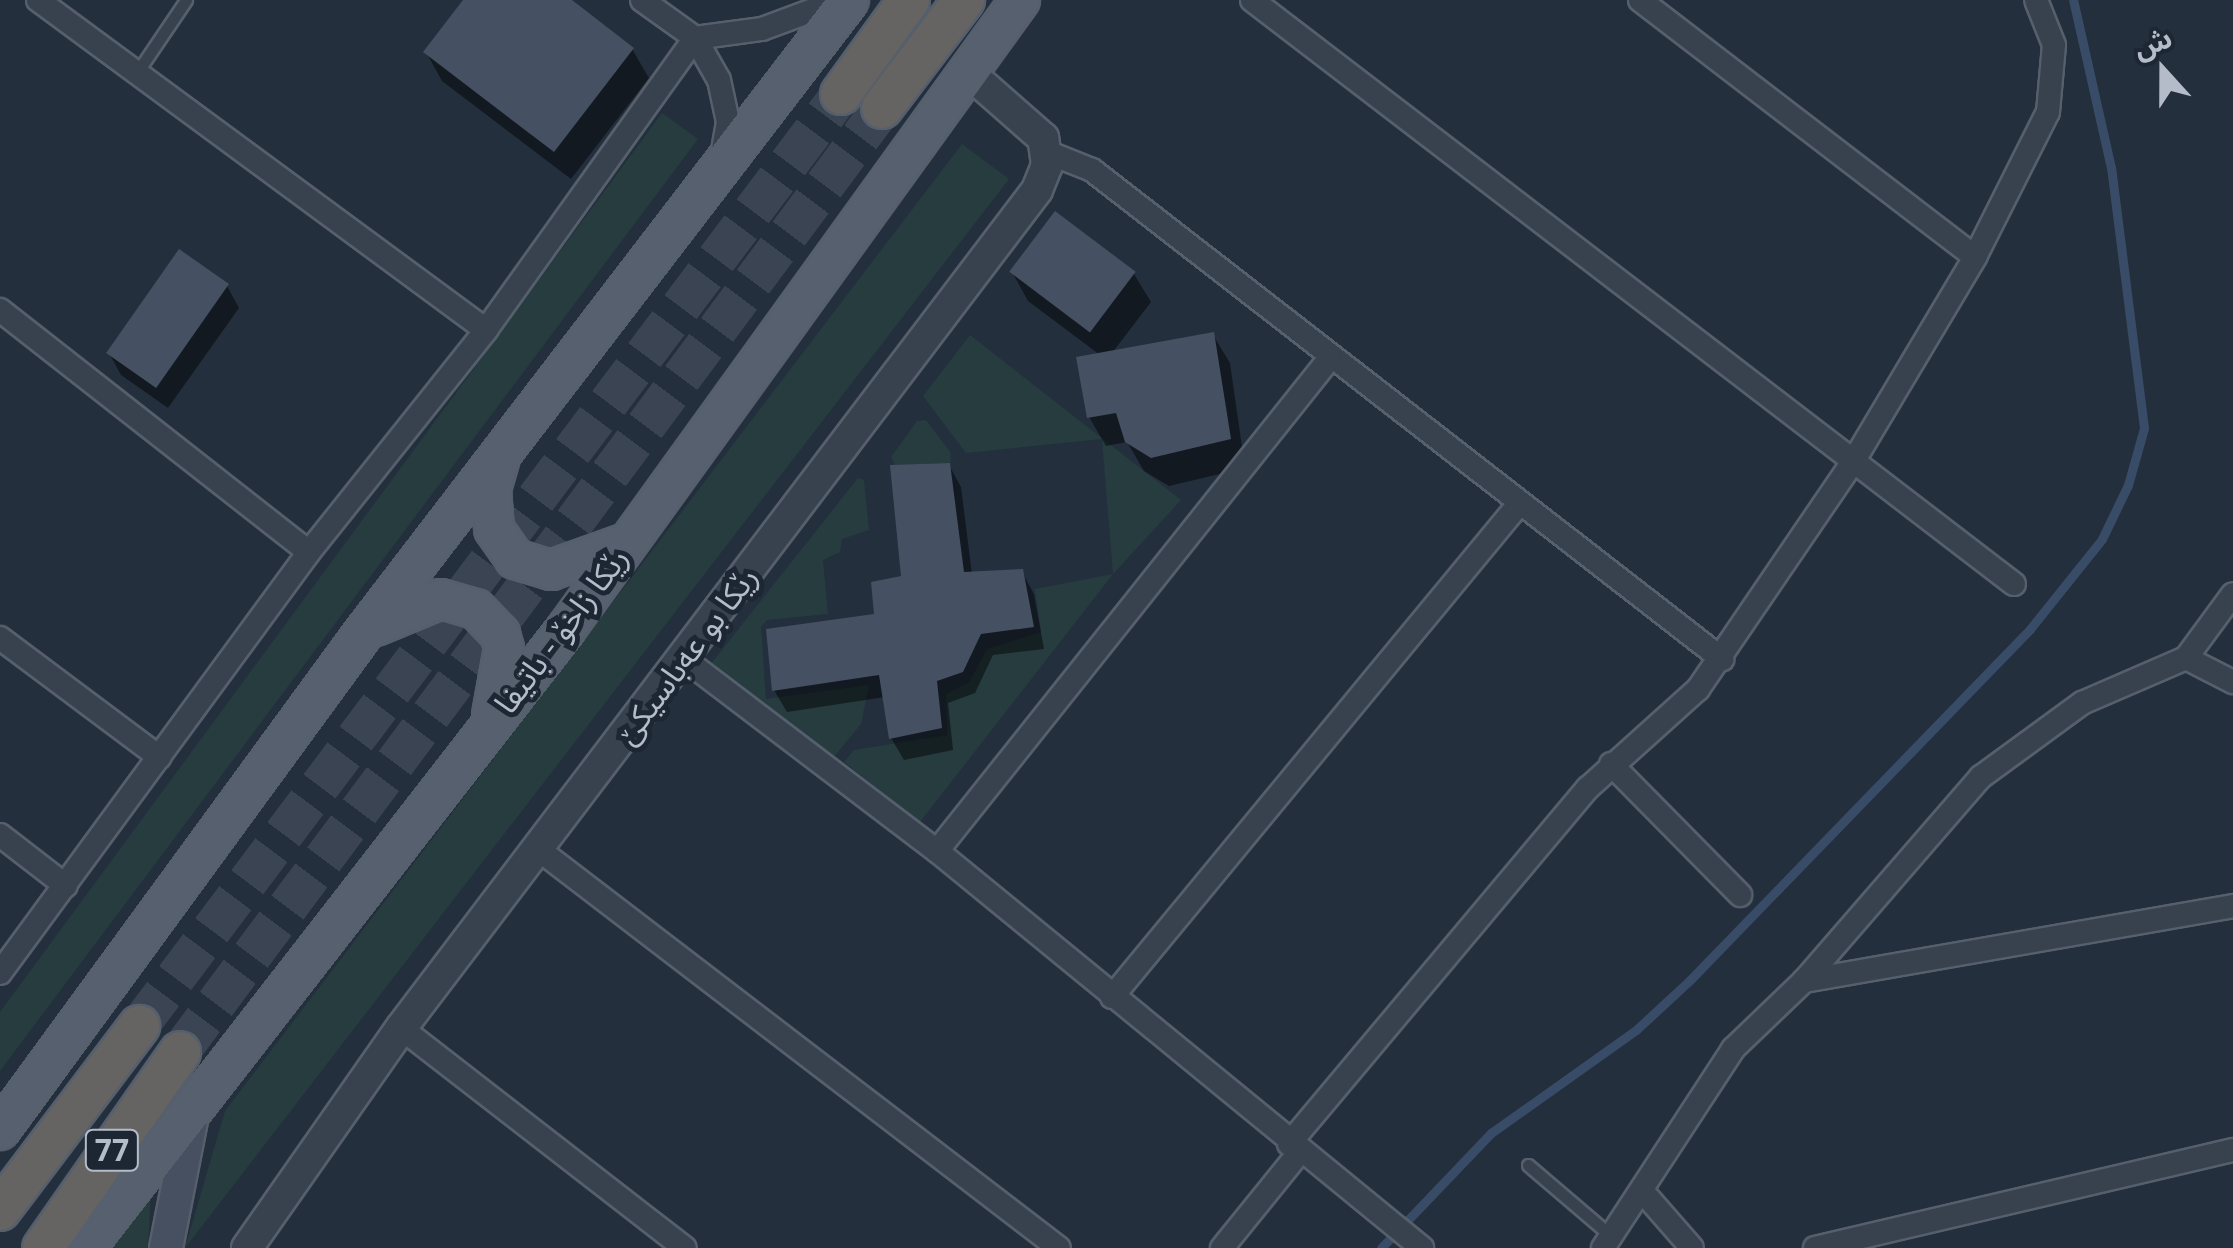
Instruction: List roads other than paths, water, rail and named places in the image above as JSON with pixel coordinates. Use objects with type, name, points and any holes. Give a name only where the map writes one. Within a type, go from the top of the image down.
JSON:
[{"type":"highway","points":[[841,94],[909,0]]},
{"type":"highway","points":[[882,108],[964,0]]},
{"type":"highway","name":"77","points":[[0,1210],[139,1026]]},
{"type":"highway","name":"77","points":[[44,1248],[180,1052]]},
{"type":"main road","points":[[0,1130],[362,635],[849,0]]},
{"type":"main road","name":"رێکا زاخۆ - باتیفا","points":[[84,1248],[626,543],[1020,0]]},
{"type":"main road","points":[[502,450],[491,489],[494,529],[515,559],[551,570],[626,543]]},
{"type":"main road","points":[[362,635],[417,604],[441,599],[476,609],[500,634],[504,648],[488,727]]},
{"type":"main road","points":[[166,1248],[197,1100]]},
{"type":"street","points":[[38,0],[486,330]]},
{"type":"street","points":[[642,0],[695,38],[726,101],[719,165]]},
{"type":"street","points":[[0,973],[310,552],[486,330],[695,38],[762,29],[840,0]]},
{"type":"street","points":[[1252,0],[1856,457],[2014,584]]},
{"type":"street","points":[[1640,0],[1975,257]]},
{"type":"street","points":[[1222,1248],[1294,1149],[1611,764],[1676,711],[1722,659],[1856,457],[1975,257],[2054,91],[2054,45],[2036,0]]},
{"type":"street","points":[[968,72],[1036,127],[1047,152],[1092,170],[1722,659]]},
{"type":"street","name":"رێكا بو عه‌باسيكێ","points":[[246,1248],[401,1028],[1037,190],[1047,152]]},
{"type":"street","points":[[0,310],[310,552]]},
{"type":"street","points":[[937,852],[1330,358]]},
{"type":"street","points":[[1112,997],[1518,504]]},
{"type":"street","points":[[1607,1242],[1733,1049],[1804,981],[1982,778],[2030,735],[2082,703],[2186,658],[2233,594]]},
{"type":"street","points":[[0,638],[160,757]]},
{"type":"street","points":[[684,658],[937,852],[1294,1149],[1422,1248]]},
{"type":"street","points":[[2186,658],[2233,682]]},
{"type":"street","points":[[1611,764],[1740,895]]},
{"type":"street","points":[[0,835],[66,886]]},
{"type":"street","points":[[538,849],[1059,1248]]},
{"type":"street","points":[[1804,981],[2233,906]]},
{"type":"street","points":[[401,1028],[684,1248]]},
{"type":"street","points":[[1815,1248],[2233,1150]]},
{"type":"street","points":[[1643,1192],[1692,1248]]},
{"type":"lane","points":[[138,71],[186,0]]},
{"type":"lane","points":[[1528,1165],[1607,1242]]},
{"type":"waterway","points":[[1381,1248],[1491,1133],[1636,1030],[1690,980],[2030,629],[2102,539],[2128,485],[2144,428],[2111,168],[2073,0]]},
{"type":"tunnel","points":[[139,1026],[841,94]]},
{"type":"tunnel","points":[[180,1052],[882,108]]}]
